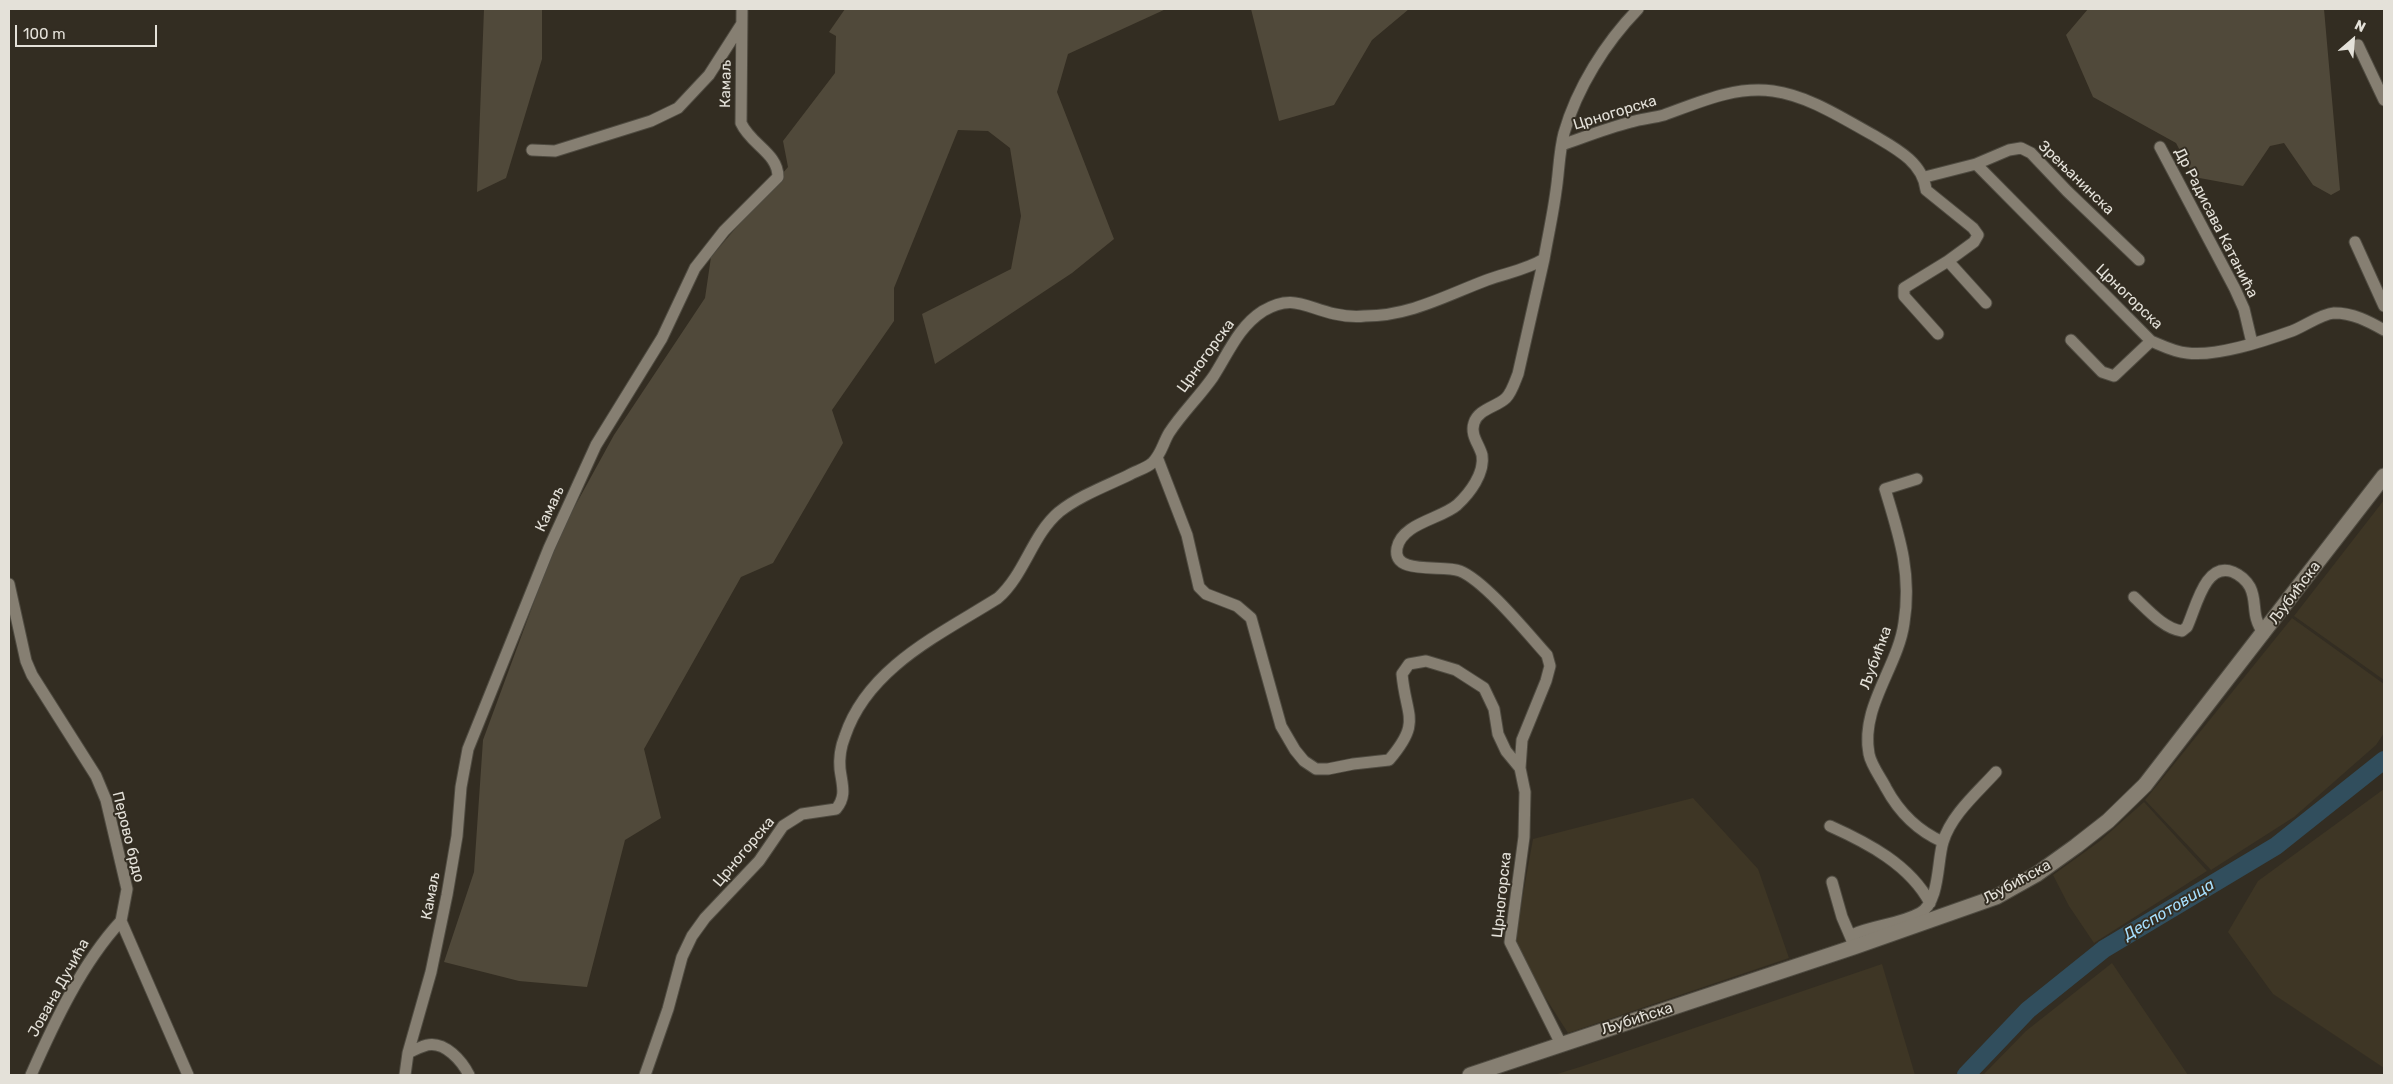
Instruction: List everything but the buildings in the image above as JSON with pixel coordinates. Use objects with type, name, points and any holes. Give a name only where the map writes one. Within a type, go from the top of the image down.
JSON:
[{"type":"street","name":"Камаљ","points":[[405,1075],[408,1053],[431,972],[447,895],[457,836],[461,787],[468,749],[549,548],[596,445],[662,338],[695,268],[724,231],[778,178],[778,167],[772,157],[745,132],[741,123],[742,9]]},
{"type":"street","points":[[1562,145],[1570,116],[1593,68],[1624,24],[1638,9]]},
{"type":"street","points":[[532,150],[555,152],[650,121],[678,108],[708,75],[741,25]]},
{"type":"street","points":[[2358,45],[2384,100]]},
{"type":"street","name":"Црногорска","points":[[645,1075],[668,1009],[682,957],[692,936],[706,918],[759,861],[783,826],[802,814],[836,809],[841,804],[844,789],[840,756],[845,735],[863,700],[874,686],[913,651],[998,598],[1008,589],[1034,543],[1060,512],[1081,499],[1151,464],[1158,457],[1167,436],[1183,412],[1212,378],[1229,348],[1249,323],[1263,311],[1284,303],[1296,302],[1312,305],[1335,314],[1365,316],[1394,314],[1426,305],[1488,280],[1532,266],[1544,259],[1553,213],[1562,145],[1629,122],[1662,115],[1722,93],[1746,90],[1773,91],[1800,98],[1882,140],[1910,159],[1925,177],[1926,190],[1973,228],[1978,235],[1974,242],[1948,261]]},
{"type":"street","name":"Др Радисава Катанића","points":[[2160,147],[2236,289],[2244,309],[2252,343]]},
{"type":"street","name":"Зрењанинска","points":[[1925,177],[1976,164],[2009,150],[2021,148],[2032,153],[2067,191],[2140,260]]},
{"type":"street","name":"Црногорска","points":[[1976,164],[2151,341],[2173,350],[2197,354],[2252,343],[2292,331],[2332,313],[2351,314],[2384,330]]},
{"type":"street","points":[[2355,242],[2384,306]]},
{"type":"street","points":[[1520,768],[1522,740],[1550,666],[1547,656],[1486,591],[1461,571],[1444,567],[1414,568],[1403,564],[1397,549],[1401,540],[1411,530],[1457,506],[1477,480],[1481,470],[1482,456],[1473,433],[1474,422],[1481,413],[1506,398],[1518,374],[1544,259]]},
{"type":"street","points":[[1938,334],[1904,296],[1904,288],[1948,261],[1986,303]]},
{"type":"street","points":[[2071,340],[2102,372],[2114,376],[2151,341]]},
{"type":"street","points":[[1158,457],[1187,535],[1199,587],[1206,594],[1238,606],[1251,618],[1281,726],[1304,761],[1316,769],[1328,770],[1353,764],[1389,760],[1403,743],[1410,728],[1402,674],[1409,664],[1426,661],[1456,670],[1484,688],[1494,708],[1498,734],[1520,768]]},
{"type":"street","name":"Љубићска","points":[[1470,1075],[1853,942],[1996,896],[2037,874],[2108,821],[2145,785],[2264,634],[2384,476]]},
{"type":"street","name":"Љубићка","points":[[1917,479],[1885,488],[1900,537],[1907,574],[1905,613],[1898,649],[1881,683],[1869,726],[1869,755],[1894,802],[1925,834],[1943,842]]},
{"type":"street","points":[[2134,597],[2165,624],[2175,630],[2182,631],[2187,627],[2210,576],[2220,570],[2230,571],[2241,575],[2250,586],[2256,624],[2264,634]]},
{"type":"street","name":"Перово брдо","points":[[9,584],[26,661],[32,675],[83,753],[96,776],[106,800],[127,890],[121,921]]},
{"type":"street","name":"Црногорска","points":[[1520,768],[1525,792],[1524,837],[1510,942],[1562,1044]]},
{"type":"street","points":[[1832,882],[1842,916],[1853,942],[1863,931],[1921,913],[1930,903],[1937,878],[1943,842],[1956,818],[1996,772]]},
{"type":"street","points":[[1830,826],[1876,849],[1910,876],[1924,890],[1930,903]]},
{"type":"street","points":[[121,921],[188,1075]]},
{"type":"street","name":"Јована Дучића","points":[[30,1075],[50,1031],[103,940],[121,921]]},
{"type":"street","points":[[408,1053],[428,1045],[442,1048],[462,1062],[469,1075]]},
{"type":"shaded area","points":[[484,9],[542,9],[542,59],[506,178],[477,192]]},
{"type":"shaded area","points":[[845,9],[1166,9],[1068,54],[1057,92],[1114,239],[1072,273],[935,364],[922,314],[1011,269],[1021,216],[1010,148],[988,131],[958,130],[894,288],[894,321],[832,410],[843,443],[773,563],[741,577],[644,749],[661,818],[625,840],[587,987],[519,981],[444,962],[474,872],[483,740],[558,537],[614,435],[705,298],[711,257],[788,167],[783,141],[835,73],[836,36],[829,32]]},
{"type":"shaded area","points":[[1251,9],[1409,9],[1372,40],[1334,105],[1279,121]]},
{"type":"shaded area","points":[[2088,9],[2324,9],[2340,190],[2331,195],[2313,185],[2284,143],[2270,146],[2243,186],[2194,177],[2176,143],[2093,97],[2066,35]]},
{"type":"shaded area","points":[[2384,500],[2384,680],[2294,616]]},
{"type":"shaded area","points":[[2292,618],[2384,684],[2384,733],[2376,745],[2294,817],[2211,870],[2145,800]]},
{"type":"shaded area","points":[[2384,789],[2384,1068],[2273,994],[2228,932],[2258,881]]},
{"type":"shaded area","points":[[1693,798],[1758,869],[1789,958],[1568,1033],[1538,986],[1515,939],[1533,839]]},
{"type":"shaded area","points":[[2144,802],[2207,871],[2094,943],[2069,906],[2053,875],[2100,841]]},
{"type":"shaded area","points":[[2112,963],[2188,1075],[1983,1075],[2026,1031]]},
{"type":"shaded area","points":[[1882,964],[1915,1075],[1554,1075],[1583,1066]]},
{"type":"waterway","name":"Деспотовица","points":[[1966,1075],[2028,1010],[2104,949],[2276,846],[2384,760]]}]
